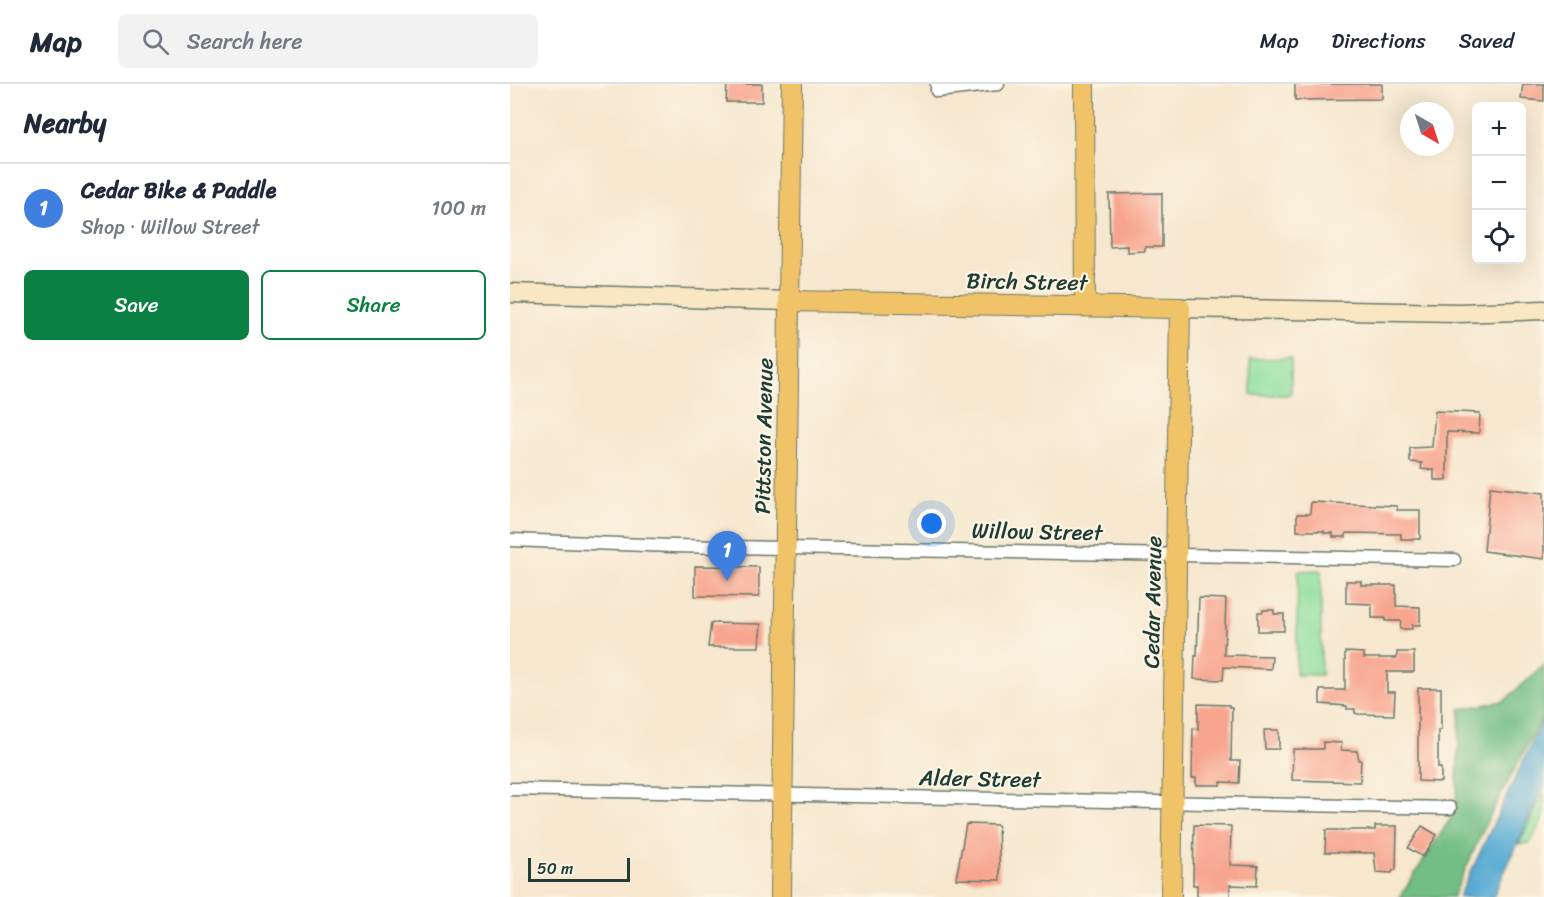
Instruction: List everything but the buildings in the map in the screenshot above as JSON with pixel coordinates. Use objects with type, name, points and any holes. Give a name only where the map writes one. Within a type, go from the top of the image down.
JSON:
[{"type":"main road","name":"Pittston Avenue","points":[[781,897],[792,84]]},
{"type":"main road","points":[[1084,84],[1085,306]]},
{"type":"main road","name":"Birch Street","points":[[789,301],[1180,308]]},
{"type":"main road","name":"Cedar Avenue","points":[[1172,897],[1180,308]]},
{"type":"street","points":[[937,87],[998,84]]},
{"type":"street","name":"Birch Street","points":[[510,293],[789,301]]},
{"type":"street","name":"Birch Street","points":[[1180,308],[1458,313],[1544,310]]},
{"type":"street","name":"Willow Street","points":[[510,540],[786,548],[1454,560]]},
{"type":"street","name":"Alder Street","points":[[510,789],[1450,808]]},
{"type":"green space","points":[[1291,358],[1291,395],[1251,395],[1250,359]]},
{"type":"green space","points":[[1321,570],[1321,675],[1296,675],[1298,571]]},
{"type":"green space","points":[[1544,665],[1544,714],[1487,821],[1453,897],[1400,897],[1456,810],[1460,709],[1504,701]]},
{"type":"green space","points":[[1544,792],[1544,817],[1530,843],[1519,844]]},
{"type":"water","points":[[1544,717],[1544,786],[1493,897],[1459,897]]},
{"type":"place","name":"Cedar Bike & Paddle","points":[[727,581]]}]
